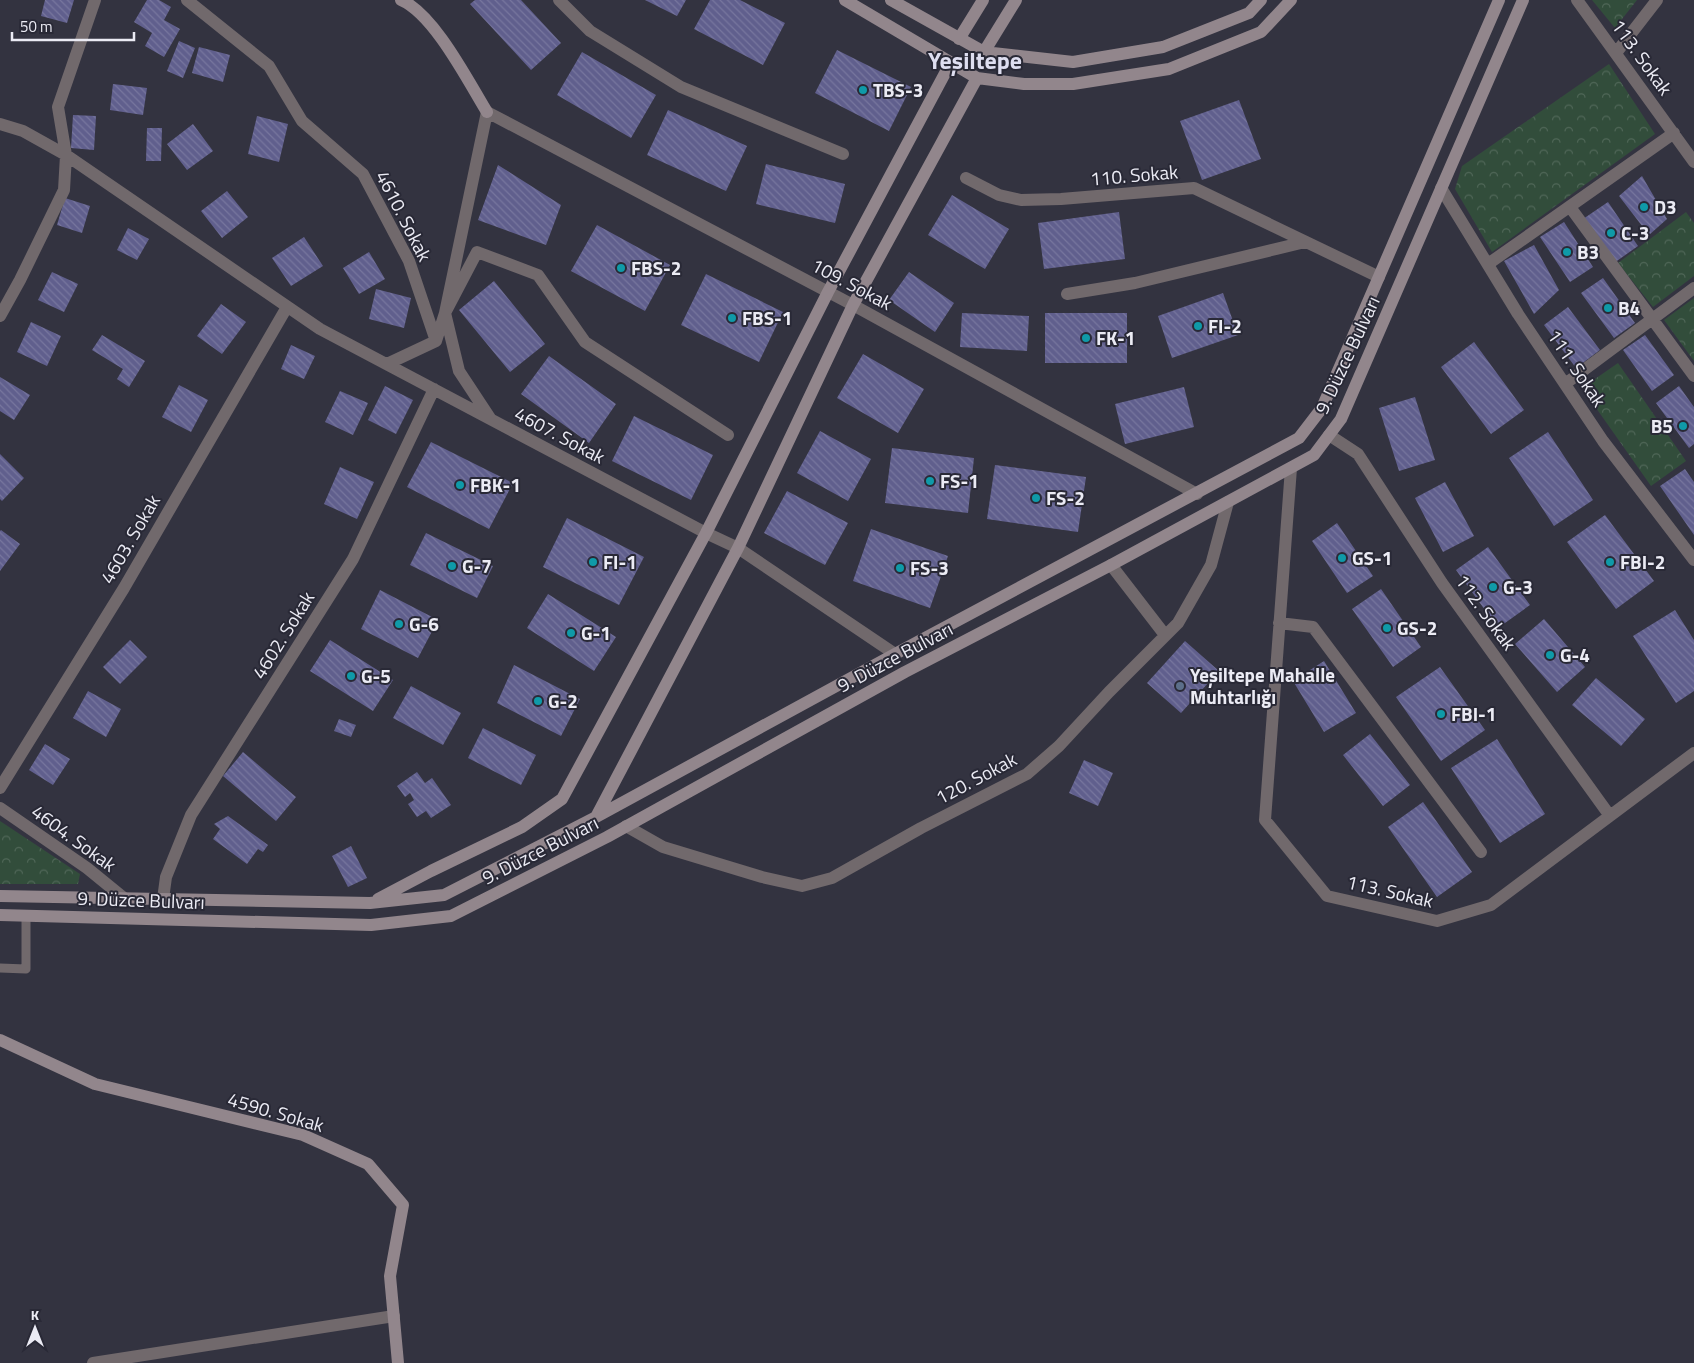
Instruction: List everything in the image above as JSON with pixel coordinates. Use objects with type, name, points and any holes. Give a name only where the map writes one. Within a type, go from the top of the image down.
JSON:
[{"type":"main road","points":[[401,0],[411,4],[444,40],[487,112]]},
{"type":"main road","points":[[845,0],[977,78],[1024,84],[1073,84],[1169,69],[1261,32],[1291,0]]},
{"type":"main road","points":[[891,0],[984,52],[1073,62],[1163,47],[1249,13],[1261,0]]},
{"type":"main road","points":[[958,39],[983,0]]},
{"type":"main road","points":[[984,52],[1016,0]]},
{"type":"main road","name":"9. Düzce Bulvarı","points":[[0,896],[370,903],[444,894],[596,817],[895,654],[1299,438],[1322,408],[1499,0]]},
{"type":"main road","name":"9. Düzce Bulvarı","points":[[0,915],[371,925],[451,916],[626,826],[905,672],[1111,565],[1314,456],[1341,419],[1523,0]]},
{"type":"main road","points":[[370,903],[522,827],[562,799],[706,534],[828,292],[951,62]]},
{"type":"main road","points":[[596,817],[738,548],[853,305],[977,78]]},
{"type":"main road","name":"4590. Sokak","points":[[0,1040],[95,1084],[303,1135],[368,1164],[403,1205],[390,1276],[398,1363]]},
{"type":"street","points":[[0,316],[20,280],[64,190],[66,155],[58,108],[95,0]]},
{"type":"street","name":"4610. Sokak","points":[[187,0],[269,66],[302,121],[363,174],[408,262],[436,340]]},
{"type":"street","points":[[559,0],[590,31],[681,87],[843,154]]},
{"type":"street","name":"113. Sokak","points":[[1577,0],[1694,162]]},
{"type":"street","points":[[1616,53],[1657,0]]},
{"type":"street","points":[[387,364],[436,340],[445,313],[487,112]]},
{"type":"street","name":"109. Sokak","points":[[487,112],[853,305],[1197,494]]},
{"type":"street","points":[[0,124],[23,131],[66,155]]},
{"type":"street","points":[[1488,264],[1674,133]]},
{"type":"street","name":"4607. Sokak","points":[[66,155],[320,329],[706,534],[738,548],[895,654]]},
{"type":"street","name":"110. Sokak","points":[[966,178],[999,195],[1021,200],[1061,199],[1194,188],[1379,277]]},
{"type":"street","name":"111. Sokak","points":[[1442,188],[1518,314],[1603,441],[1689,545],[1694,560]]},
{"type":"street","points":[[1570,207],[1651,320],[1694,376]]},
{"type":"street","points":[[1068,294],[1135,283],[1305,242]]},
{"type":"street","points":[[492,420],[459,371],[445,313],[477,252],[538,275],[585,342],[728,435]]},
{"type":"street","points":[[1565,384],[1694,288]]},
{"type":"street","name":"4603. Sokak","points":[[0,788],[124,588],[287,307]]},
{"type":"street","name":"4602. Sokak","points":[[164,899],[166,877],[191,815],[353,559],[434,390]]},
{"type":"street","name":"112. Sokak","points":[[1330,434],[1358,454],[1442,583],[1610,816]]},
{"type":"street","name":"113. Sokak","points":[[1291,468],[1265,820],[1326,896],[1437,921],[1491,905],[1694,753]]},
{"type":"street","name":"120. Sokak","points":[[626,826],[663,847],[762,877],[802,886],[832,878],[921,828],[1027,774],[1059,746],[1109,692],[1178,623],[1211,565],[1228,502]]},
{"type":"street","points":[[1111,565],[1165,635]]},
{"type":"street","points":[[1279,623],[1313,627],[1481,852]]},
{"type":"street","name":"4604. Sokak","points":[[0,808],[87,868],[125,899]]},
{"type":"street","points":[[93,1363],[394,1316]]},
{"type":"lane","points":[[0,968],[26,969],[26,916]]},
{"type":"green space","points":[[1592,0],[1637,0],[1615,28]]},
{"type":"green space","points":[[1609,64],[1655,134],[1492,252],[1455,189],[1462,166]]},
{"type":"green space","points":[[1686,212],[1694,223],[1694,276],[1653,307],[1618,263]]},
{"type":"green space","points":[[1694,298],[1694,361],[1664,320]]},
{"type":"green space","points":[[1618,363],[1686,461],[1651,486],[1582,388]]},
{"type":"green space","points":[[0,821],[80,874],[78,884],[0,884]]},
{"type":"building","points":[[45,0],[74,0],[67,23],[41,16]]},
{"type":"building","points":[[147,0],[159,0],[171,7],[164,20],[180,29],[164,57],[145,46],[152,33],[134,22]]},
{"type":"building","points":[[475,0],[521,0],[561,43],[531,70],[470,4]]},
{"type":"building","points":[[645,0],[686,0],[677,16]]},
{"type":"building","points":[[710,0],[740,0],[785,23],[763,65],[694,29]]},
{"type":"building","points":[[179,41],[195,48],[183,78],[167,71]]},
{"type":"building","points":[[199,47],[230,55],[223,82],[192,73]]},
{"type":"building","name":"TBS-3","points":[[837,50],[911,87],[889,131],[815,93]]},
{"type":"building","points":[[582,52],[656,95],[631,138],[557,95]]},
{"type":"building","points":[[113,84],[147,88],[143,115],[110,110]]},
{"type":"building","points":[[1239,100],[1261,159],[1202,180],[1180,121]]},
{"type":"building","points":[[668,110],[747,146],[726,191],[647,155]]},
{"type":"building","points":[[73,115],[96,116],[94,150],[71,148]]},
{"type":"building","points":[[257,116],[288,124],[279,162],[248,154]]},
{"type":"building","points":[[193,124],[213,151],[187,170],[167,144]]},
{"type":"building","points":[[147,128],[162,128],[161,161],[146,161]]},
{"type":"building","points":[[766,164],[845,184],[835,223],[756,204]]},
{"type":"building","points":[[498,165],[561,205],[546,245],[478,220]]},
{"type":"building","name":"D3","points":[[1642,176],[1667,219],[1649,235],[1619,196]]},
{"type":"building","points":[[227,191],[248,217],[222,238],[201,211]]},
{"type":"building","points":[[952,195],[1009,229],[985,269],[928,235]]},
{"type":"building","points":[[65,198],[90,206],[82,233],[57,225]]},
{"type":"building","name":"C-3","points":[[1608,202],[1638,246],[1614,263],[1583,219]]},
{"type":"building","points":[[1119,212],[1125,259],[1044,269],[1038,223]]},
{"type":"building","name":"B3","points":[[1564,222],[1593,267],[1570,282],[1540,237]]},
{"type":"building","name":"FBS-2","points":[[597,225],[670,265],[645,311],[571,271]]},
{"type":"building","points":[[128,228],[149,239],[137,260],[117,250]]},
{"type":"building","points":[[304,237],[323,266],[291,286],[272,258]]},
{"type":"building","points":[[1534,245],[1559,290],[1534,314],[1504,261]]},
{"type":"building","points":[[369,252],[385,279],[359,294],[343,268]]},
{"type":"building","points":[[52,272],[78,284],[64,312],[38,300]]},
{"type":"building","points":[[909,272],[954,303],[935,332],[889,300]]},
{"type":"building","name":"FBS-1","points":[[706,274],[783,312],[759,362],[681,325]]},
{"type":"building","name":"B4","points":[[1603,278],[1635,323],[1614,338],[1581,293]]},
{"type":"building","points":[[494,281],[545,344],[510,372],[459,310]]},
{"type":"building","points":[[376,289],[411,298],[404,328],[369,319]]},
{"type":"building","name":"FI-2","points":[[1223,293],[1238,335],[1172,358],[1158,316]]},
{"type":"building","points":[[221,304],[246,322],[222,354],[197,336]]},
{"type":"building","points":[[1568,307],[1600,350],[1576,368],[1544,325]]},
{"type":"building","points":[[962,313],[1029,316],[1027,351],[960,347]]},
{"type":"building","name":"FK-1","points":[[1045,313],[1127,313],[1127,363],[1045,363]]},
{"type":"building","points":[[31,322],[61,336],[47,366],[17,352]]},
{"type":"building","points":[[102,335],[145,361],[129,387],[117,379],[123,369],[92,350]]},
{"type":"building","name":"B4","points":[[1645,335],[1674,375],[1652,391],[1623,350]]},
{"type":"building","points":[[1474,342],[1524,410],[1491,434],[1441,367]]},
{"type":"building","points":[[291,345],[315,356],[304,379],[281,369]]},
{"type":"building","points":[[863,354],[924,389],[898,433],[837,398]]},
{"type":"building","points":[[549,356],[616,404],[589,443],[521,394]]},
{"type":"building","points":[[0,377],[30,395],[14,420],[0,411]]},
{"type":"building","points":[[179,385],[208,400],[191,432],[162,417]]},
{"type":"building","points":[[385,386],[413,400],[396,434],[368,420]]},
{"type":"building","name":"B5","points":[[1679,386],[1694,407],[1694,444],[1689,448],[1656,403]]},
{"type":"building","points":[[1184,387],[1194,427],[1125,444],[1115,404]]},
{"type":"building","points":[[340,391],[368,403],[353,435],[325,422]]},
{"type":"building","points":[[1415,397],[1435,460],[1399,471],[1379,408]]},
{"type":"building","points":[[634,416],[713,455],[691,500],[612,461]]},
{"type":"building","points":[[820,431],[871,459],[848,501],[797,473]]},
{"type":"building","points":[[1548,432],[1593,500],[1554,526],[1509,458]]},
{"type":"building","name":"FBK-1","points":[[431,442],[513,483],[489,529],[407,487]]},
{"type":"building","name":"FS-1","points":[[892,448],[974,458],[968,513],[885,503]]},
{"type":"building","points":[[0,454],[24,478],[2,501],[0,499]]},
{"type":"building","name":"FS-2","points":[[995,465],[1086,477],[1078,532],[987,519]]},
{"type":"building","points":[[340,467],[374,482],[357,519],[324,504]]},
{"type":"building","points":[[1685,469],[1694,482],[1694,535],[1660,486]]},
{"type":"building","points":[[1445,482],[1474,536],[1443,552],[1415,498]]},
{"type":"building","points":[[787,491],[848,523],[825,565],[764,533]]},
{"type":"building","name":"FBI-2","points":[[1605,515],[1654,581],[1616,609],[1567,542]]},
{"type":"building","name":"FI-1","points":[[567,518],[644,557],[619,605],[543,567]]},
{"type":"building","name":"GS-1","points":[[1337,523],[1373,576],[1347,593],[1312,541]]},
{"type":"building","name":"FS-3","points":[[871,529],[948,556],[930,608],[853,581]]},
{"type":"building","points":[[0,531],[20,544],[0,571]]},
{"type":"building","name":"G-7","points":[[426,533],[493,566],[477,598],[410,565]]},
{"type":"building","name":"G-3","points":[[1488,547],[1530,605],[1498,628],[1456,570]]},
{"type":"building","name":"GS-2","points":[[1381,589],[1421,647],[1393,667],[1352,609]]},
{"type":"building","name":"G-6","points":[[380,590],[438,620],[418,658],[361,629]]},
{"type":"building","name":"G-1","points":[[548,594],[616,637],[594,671],[527,628]]},
{"type":"building","points":[[1675,610],[1694,640],[1694,691],[1676,703],[1633,636]]},
{"type":"building","name":"G-4","points":[[1544,619],[1585,667],[1557,692],[1515,644]]},
{"type":"building","points":[[130,640],[147,657],[120,684],[103,667]]},
{"type":"building","name":"G-5","points":[[330,640],[393,680],[373,711],[310,671]]},
{"type":"building","points":[[1185,641],[1219,671],[1181,713],[1147,683]]},
{"type":"building","points":[[1324,661],[1356,713],[1324,732],[1293,681]]},
{"type":"building","name":"G-2","points":[[514,665],[580,699],[561,736],[497,703]]},
{"type":"building","name":"FBI-1","points":[[1440,667],[1485,730],[1441,761],[1396,697]]},
{"type":"building","points":[[1596,678],[1645,719],[1621,746],[1572,705]]},
{"type":"building","points":[[411,686],[461,713],[443,745],[393,718]]},
{"type":"building","points":[[88,691],[121,709],[106,737],[73,718]]},
{"type":"building","points":[[339,719],[356,725],[351,737],[334,731]]},
{"type":"building","points":[[483,728],[536,755],[521,785],[468,758]]},
{"type":"building","points":[[1370,734],[1410,785],[1383,806],[1343,755]]},
{"type":"building","points":[[1497,739],[1545,814],[1500,843],[1451,768]]},
{"type":"building","points":[[45,744],[70,759],[53,785],[29,770]]},
{"type":"building","points":[[243,752],[296,797],[276,821],[223,776]]},
{"type":"building","points":[[1084,760],[1113,773],[1098,806],[1069,793]]},
{"type":"building","points":[[417,772],[425,783],[432,778],[451,805],[431,818],[426,811],[417,817],[408,804],[414,800],[410,793],[405,797],[397,786]]},
{"type":"building","points":[[1423,802],[1472,872],[1437,897],[1388,827]]},
{"type":"building","points":[[228,816],[268,845],[263,852],[258,849],[247,864],[213,839],[220,829],[214,824]]},
{"type":"building","points":[[351,846],[367,878],[348,887],[332,856]]},
{"type":"place","name":"TBS-3","points":[[863,90]]},
{"type":"place","name":"D3","points":[[1644,207]]},
{"type":"place","name":"C-3","points":[[1611,233]]},
{"type":"place","name":"B3","points":[[1567,252]]},
{"type":"place","name":"FBS-2","points":[[621,268]]},
{"type":"place","name":"B4","points":[[1608,308]]},
{"type":"place","name":"FBS-1","points":[[732,318]]},
{"type":"place","name":"FI-2","points":[[1198,326]]},
{"type":"place","name":"FK-1","points":[[1086,338]]},
{"type":"place","name":"B5","points":[[1683,426]]},
{"type":"place","name":"FS-1","points":[[930,481]]},
{"type":"place","name":"FBK-1","points":[[460,485]]},
{"type":"place","name":"FS-2","points":[[1036,498]]},
{"type":"place","name":"GS-1","points":[[1342,558]]},
{"type":"place","name":"FI-1","points":[[593,562]]},
{"type":"place","name":"FBI-2","points":[[1610,562]]},
{"type":"place","name":"G-7","points":[[452,566]]},
{"type":"place","name":"FS-3","points":[[900,568]]},
{"type":"place","name":"G-3","points":[[1493,587]]},
{"type":"place","name":"G-6","points":[[399,624]]},
{"type":"place","name":"GS-2","points":[[1387,628]]},
{"type":"place","name":"G-1","points":[[571,633]]},
{"type":"place","name":"G-4","points":[[1550,655]]},
{"type":"place","name":"G-5","points":[[351,676]]},
{"type":"place","name":"Yeşiltepe Mahalle Muhtarlığı","points":[[1180,686]]},
{"type":"place","name":"G-2","points":[[538,701]]},
{"type":"place","name":"FBI-1","points":[[1441,714]]},
{"type":"district","name":"Yeşiltepe","points":[[975,61]]}]
